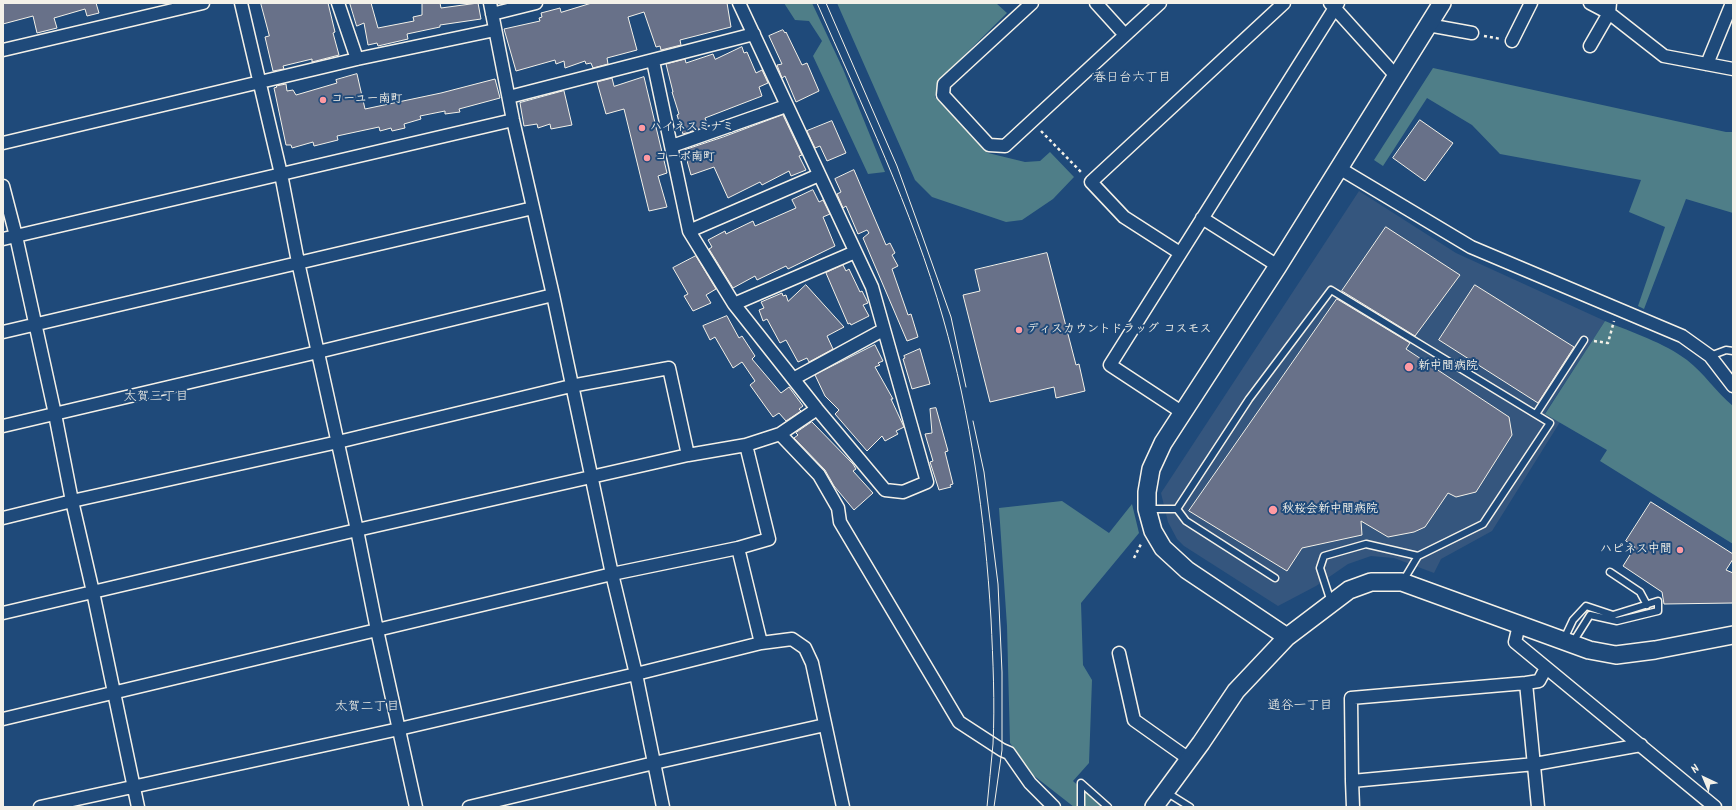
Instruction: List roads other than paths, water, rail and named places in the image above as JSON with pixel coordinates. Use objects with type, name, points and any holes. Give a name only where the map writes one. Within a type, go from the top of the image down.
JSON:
[{"type":"street","points":[[3,50],[203,3]]},
{"type":"street","points":[[241,3],[281,174],[298,262],[358,530],[377,630],[416,807]]},
{"type":"street","points":[[338,3],[357,59]]},
{"type":"street","points":[[536,3],[491,8],[553,295],[571,386],[612,574],[636,674],[663,807]]},
{"type":"street","points":[[654,61],[689,231],[734,304],[817,409],[885,490],[902,492],[927,482],[872,287],[854,252],[739,3]]},
{"type":"street","points":[[1032,3],[944,84],[942,95],[989,145],[1005,146],[1033,122],[1160,3]]},
{"type":"street","points":[[1096,3],[1125,35]]},
{"type":"street","points":[[1180,253],[1124,218],[1091,182],[1284,3]]},
{"type":"street","points":[[1287,637],[1187,570],[1163,548],[1153,530],[1147,509],[1147,492],[1151,469],[1163,443],[1278,266],[1442,3]]},
{"type":"street","points":[[1512,41],[1531,3]]},
{"type":"street","points":[[1590,3],[1609,8],[1664,56],[1733,69]]},
{"type":"street","points":[[1707,64],[1732,3]]},
{"type":"street","points":[[1183,413],[1110,365],[1334,5],[1396,76]]},
{"type":"street","points":[[1590,46],[1609,8]]},
{"type":"street","points":[[1428,25],[1472,34]]},
{"type":"street","points":[[3,143],[357,59],[495,30]]},
{"type":"street","points":[[509,97],[654,61],[754,34]]},
{"type":"street","points":[[672,146],[786,106]]},
{"type":"street","points":[[3,239],[514,120]]},
{"type":"street","points":[[1339,168],[1472,247],[1682,336],[1710,356],[1733,386]]},
{"type":"street","points":[[689,231],[819,175]]},
{"type":"street","points":[[3,186],[16,236],[55,414],[72,501],[93,592],[138,807]]},
{"type":"street","points":[[3,332],[533,208]]},
{"type":"street","points":[[1202,218],[1278,266]]},
{"type":"street","points":[[734,304],[854,252]]},
{"type":"street","points":[[3,426],[553,295]]},
{"type":"street","points":[[793,379],[883,330]]},
{"type":"street","points":[[3,518],[72,501],[338,442],[571,386],[669,368],[688,455]]},
{"type":"street","points":[[3,613],[688,455],[746,445],[780,434],[817,409]]},
{"type":"street","points":[[780,434],[819,476],[838,508],[840,522],[959,722],[1009,753],[1030,783],[1054,807]]},
{"type":"street","points":[[3,719],[612,574],[738,548],[769,539],[746,445]]},
{"type":"street","points":[[738,548],[761,643]]},
{"type":"street","points":[[1154,807],[1236,691],[1287,637],[1349,590],[1371,582],[1402,582],[1589,650],[1616,655],[1656,650],[1733,635]]},
{"type":"street","points":[[1519,625],[1515,642],[1715,807]]},
{"type":"street","points":[[40,807],[399,729],[636,674],[761,643],[792,639],[805,648],[812,663],[843,807]]},
{"type":"street","points":[[1119,652],[1134,720],[1189,759]]},
{"type":"street","points":[[1353,807],[1351,698],[1539,681],[1546,668]]},
{"type":"street","points":[[1526,683],[1538,807]]},
{"type":"street","points":[[469,807],[654,763],[825,726]]},
{"type":"street","points":[[1352,781],[1535,764],[1641,745]]},
{"type":"lane","points":[[1177,509],[1249,399],[1331,290],[1550,423],[1484,524],[1418,556],[1402,582]]},
{"type":"lane","points":[[1536,414],[1584,340]]},
{"type":"lane","points":[[1710,356],[1726,350],[1733,351]]},
{"type":"lane","points":[[1147,509],[1177,509]]},
{"type":"lane","points":[[1177,509],[1186,521],[1275,578]]},
{"type":"lane","points":[[1331,603],[1320,568],[1324,556],[1366,544],[1418,556]]},
{"type":"lane","points":[[1610,572],[1640,592],[1647,605]]},
{"type":"lane","points":[[1658,601],[1658,611],[1617,621],[1590,615],[1568,642],[1573,620],[1586,606],[1613,614],[1658,601]]},
{"type":"lane","points":[[1081,807],[1081,783],[1108,807]]},
{"type":"lane","points":[[1165,791],[1190,807]]},
{"type":"tram line","points":[[817,3],[885,158],[917,237],[943,318],[953,355],[969,429],[981,505],[991,619],[994,682],[994,729],[987,807]]},
{"type":"tram line","points":[[826,3],[897,166],[951,317],[966,387]]},
{"type":"tram line","points":[[973,421],[984,472],[998,584],[1002,672],[1002,750],[994,807]]},
{"type":"place","name":"コーユー南町","points":[[323,100]]},
{"type":"place","name":"ハイネスミナミ","points":[[642,128]]},
{"type":"place","name":"コーポ南町","points":[[647,158]]},
{"type":"place","name":"ディスカウントドラッグ コスモス","points":[[1019,330]]},
{"type":"place","name":"新中間病院","points":[[1409,367]]},
{"type":"place","name":"秋桜会新中間病院","points":[[1273,510]]},
{"type":"place","name":"ハピネス中間","points":[[1680,550]]},
{"type":"district","name":"春日台六丁目","points":[[1132,79]]},
{"type":"district","name":"太賀三丁目","points":[[156,398]]},
{"type":"district","name":"通谷一丁目","points":[[1300,707]]},
{"type":"district","name":"太賀二丁目","points":[[367,708]]}]
